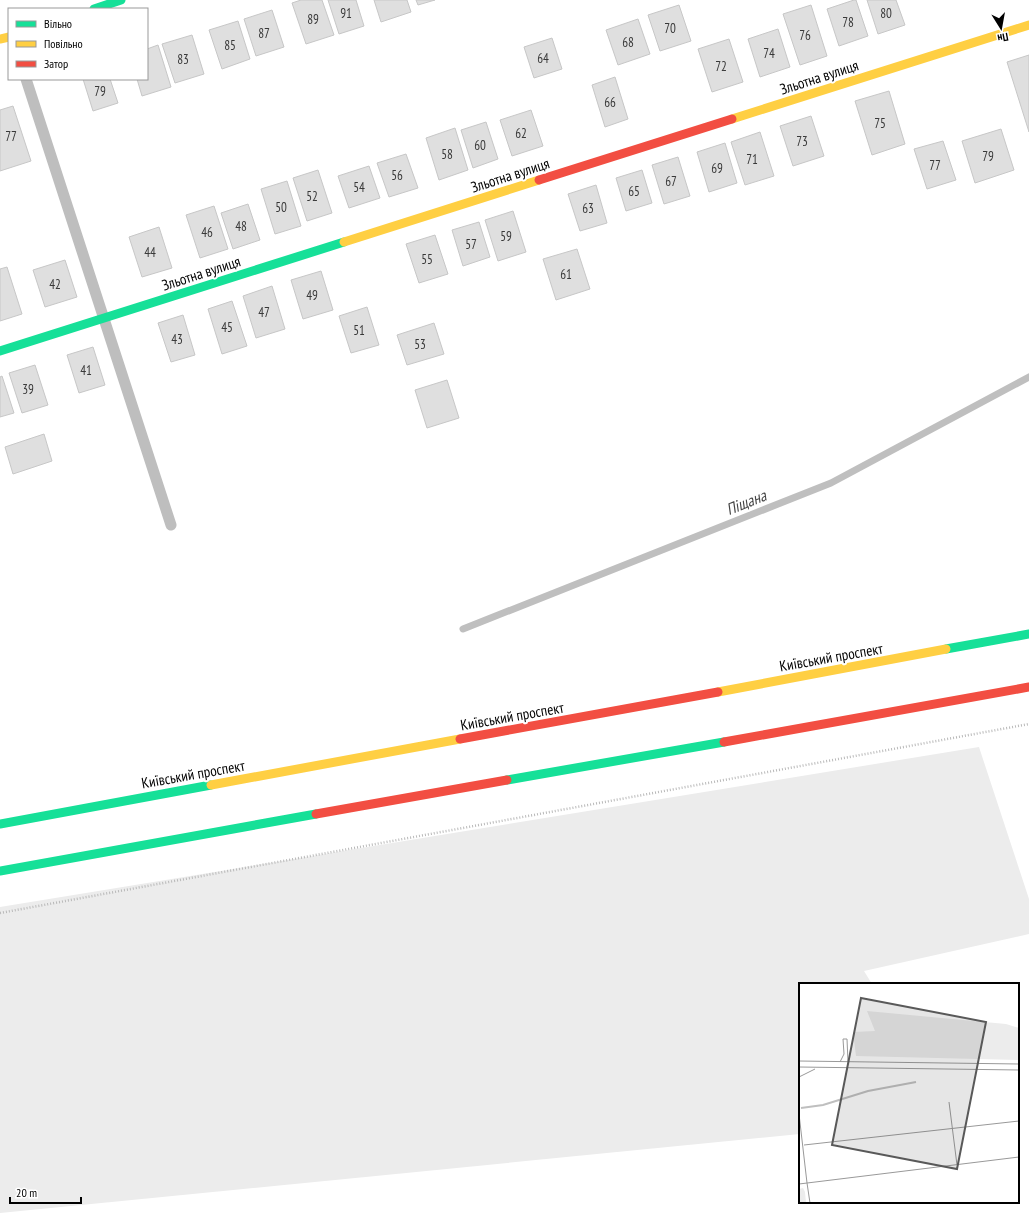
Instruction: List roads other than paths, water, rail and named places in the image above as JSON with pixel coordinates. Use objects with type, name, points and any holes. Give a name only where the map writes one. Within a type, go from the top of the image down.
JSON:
[{"type":"main road","points":[[97,8],[122,0]]},
{"type":"main road","name":"Зльотна вулиця","points":[[0,351],[1029,25]]},
{"type":"main road","name":"Київський проспект","points":[[0,824],[1029,634]]},
{"type":"main road","points":[[0,870],[1029,688]]},
{"type":"lane","points":[[26,80],[171,525]]},
{"type":"waterway","name":"Піщана","points":[[463,629],[831,483],[1029,377]]}]
